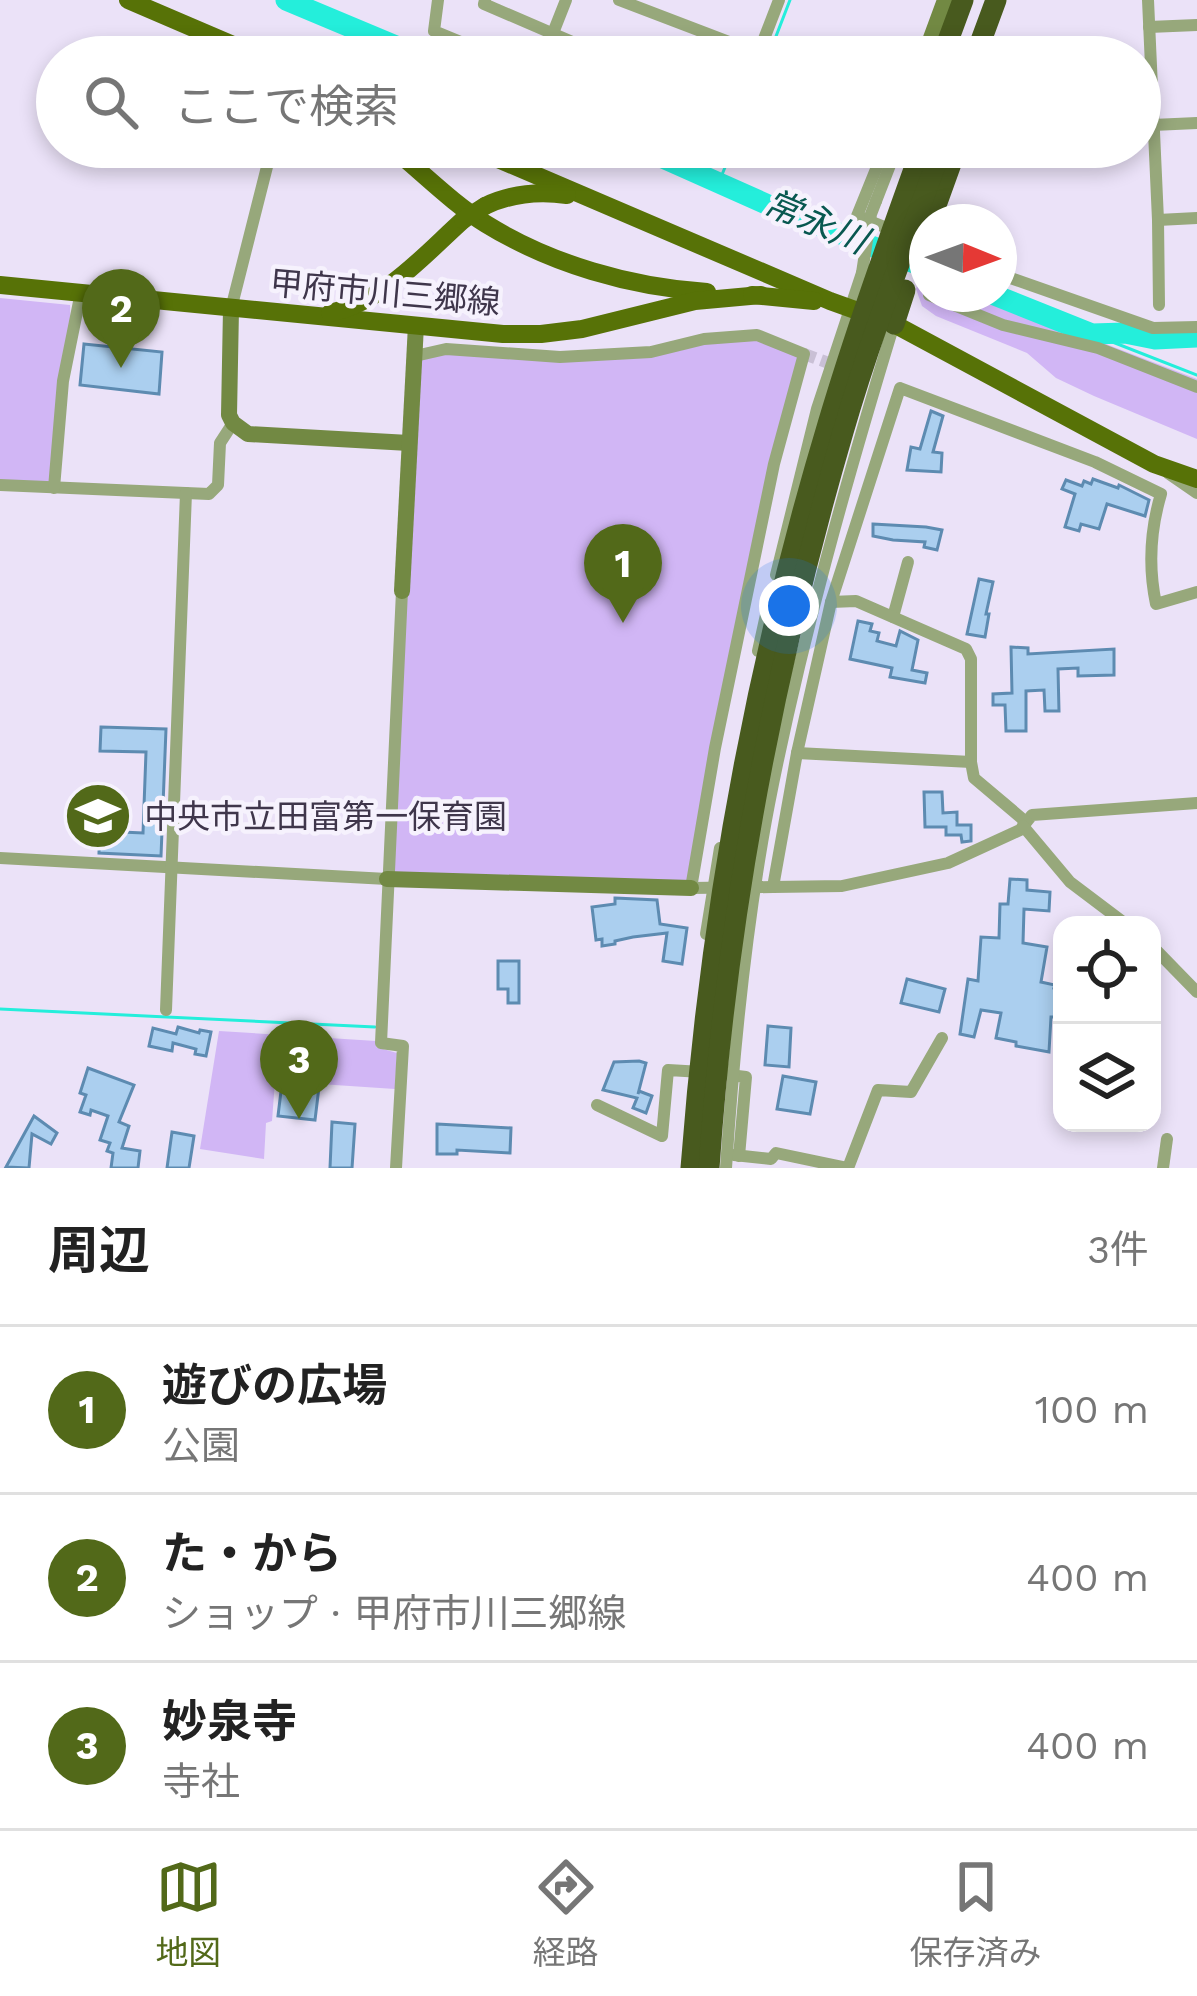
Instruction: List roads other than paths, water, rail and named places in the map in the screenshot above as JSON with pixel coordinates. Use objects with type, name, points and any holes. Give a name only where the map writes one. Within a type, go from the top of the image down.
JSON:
[{"type":"highway","points":[[950,36],[963,0]]},
{"type":"highway","points":[[963,36],[976,0]]},
{"type":"highway","points":[[983,36],[996,0]]},
{"type":"highway","points":[[997,36],[1010,0]]},
{"type":"highway","points":[[862,273],[901,168]]},
{"type":"highway","points":[[692,1168],[722,898],[764,673],[827,427],[914,168]]},
{"type":"highway","points":[[725,1162],[727,981],[752,818],[784,657],[844,430],[934,168]]},
{"type":"highway","points":[[936,204],[949,168]]},
{"type":"highway","points":[[894,324],[909,279]]},
{"type":"main road","points":[[128,0],[212,36]]},
{"type":"main road","name":"甲府市川三郷線","points":[[417,168],[484,223],[570,266],[664,287],[830,301]]},
{"type":"main road","name":"甲府市川三郷線","points":[[520,168],[894,324],[1154,464],[1197,479]]},
{"type":"main road","points":[[320,315],[345,310],[387,287],[484,206],[527,194],[593,199]]},
{"type":"main road","name":"甲府市川三郷線","points":[[0,285],[503,334],[604,325],[695,301],[761,295]]},
{"type":"street","points":[[438,0],[434,31],[446,36]]},
{"type":"street","points":[[485,0],[484,4],[560,36]]},
{"type":"street","points":[[553,33],[566,0]]},
{"type":"street","points":[[619,0],[710,36]]},
{"type":"street","points":[[765,36],[779,0]]},
{"type":"street","points":[[932,36],[946,0]]},
{"type":"street","points":[[1148,0],[1149,36]]},
{"type":"street","points":[[1149,27],[1197,25]]},
{"type":"street","points":[[1161,124],[1197,123]]},
{"type":"street","points":[[267,168],[231,309],[229,416],[248,434],[260,436],[409,443]]},
{"type":"street","points":[[876,168],[857,216],[909,237]]},
{"type":"street","points":[[682,1168],[712,889],[764,625],[817,409],[862,273],[871,214],[889,168]]},
{"type":"street","points":[[1155,168],[1159,305]]},
{"type":"street","points":[[1158,220],[1197,218]]},
{"type":"street","points":[[1017,280],[1153,328],[1197,327]]},
{"type":"street","points":[[54,488],[63,382],[81,292]]},
{"type":"street","points":[[971,312],[1045,338],[1098,349],[1197,387]]},
{"type":"street","points":[[894,324],[832,534],[769,805],[740,1002],[725,1162],[771,1159],[776,1153],[848,1168],[878,1090],[911,1092],[942,1038]]},
{"type":"street","points":[[396,1168],[403,1046],[381,1042],[416,325]]},
{"type":"street","points":[[415,356],[446,350],[560,357],[651,352],[704,339],[757,335],[805,354],[773,464],[691,888]]},
{"type":"street","points":[[773,887],[831,602],[900,388],[1096,462],[1161,494],[1152,525],[1150,578],[1156,604],[1197,592]]},
{"type":"street","points":[[0,485],[209,494],[218,485],[220,443],[233,423]]},
{"type":"street","points":[[1154,464],[1197,493]]},
{"type":"street","points":[[166,1010],[186,493]]},
{"type":"street","points":[[893,616],[908,562]]},
{"type":"street","points":[[831,602],[856,601],[966,649],[971,659],[974,778],[1024,824],[1070,882],[1115,916]]},
{"type":"street","points":[[797,753],[971,762]]},
{"type":"street","points":[[0,858],[388,879],[712,889],[842,886],[948,862],[1020,830],[1032,815],[1197,803]]},
{"type":"street","points":[[1161,955],[1197,992]]},
{"type":"street","points":[[597,1105],[662,1136],[668,1070],[733,1076]]},
{"type":"street","points":[[1163,1168],[1167,1139]]},
{"type":"waterway","name":"常永川","points":[[286,0],[372,36]]},
{"type":"waterway","points":[[776,36],[790,0]]},
{"type":"waterway","name":"常永川","points":[[685,168],[909,261]]},
{"type":"waterway","points":[[719,182],[725,168]]},
{"type":"waterway","name":"常永川","points":[[1017,304],[1092,334],[1197,337]]},
{"type":"waterway","points":[[1092,334],[1197,375]]},
{"type":"waterway","points":[[0,1009],[375,1027]]},
{"type":"tunnel","points":[[804,354],[837,366]]},
{"type":"place","name":"た・から","points":[[121,368]]},
{"type":"place","name":"遊びの広場","points":[[623,623]]},
{"type":"place","name":"中央市立田富第一保育園","points":[[98,816]]},
{"type":"place","name":"妙泉寺","points":[[299,1119]]}]
